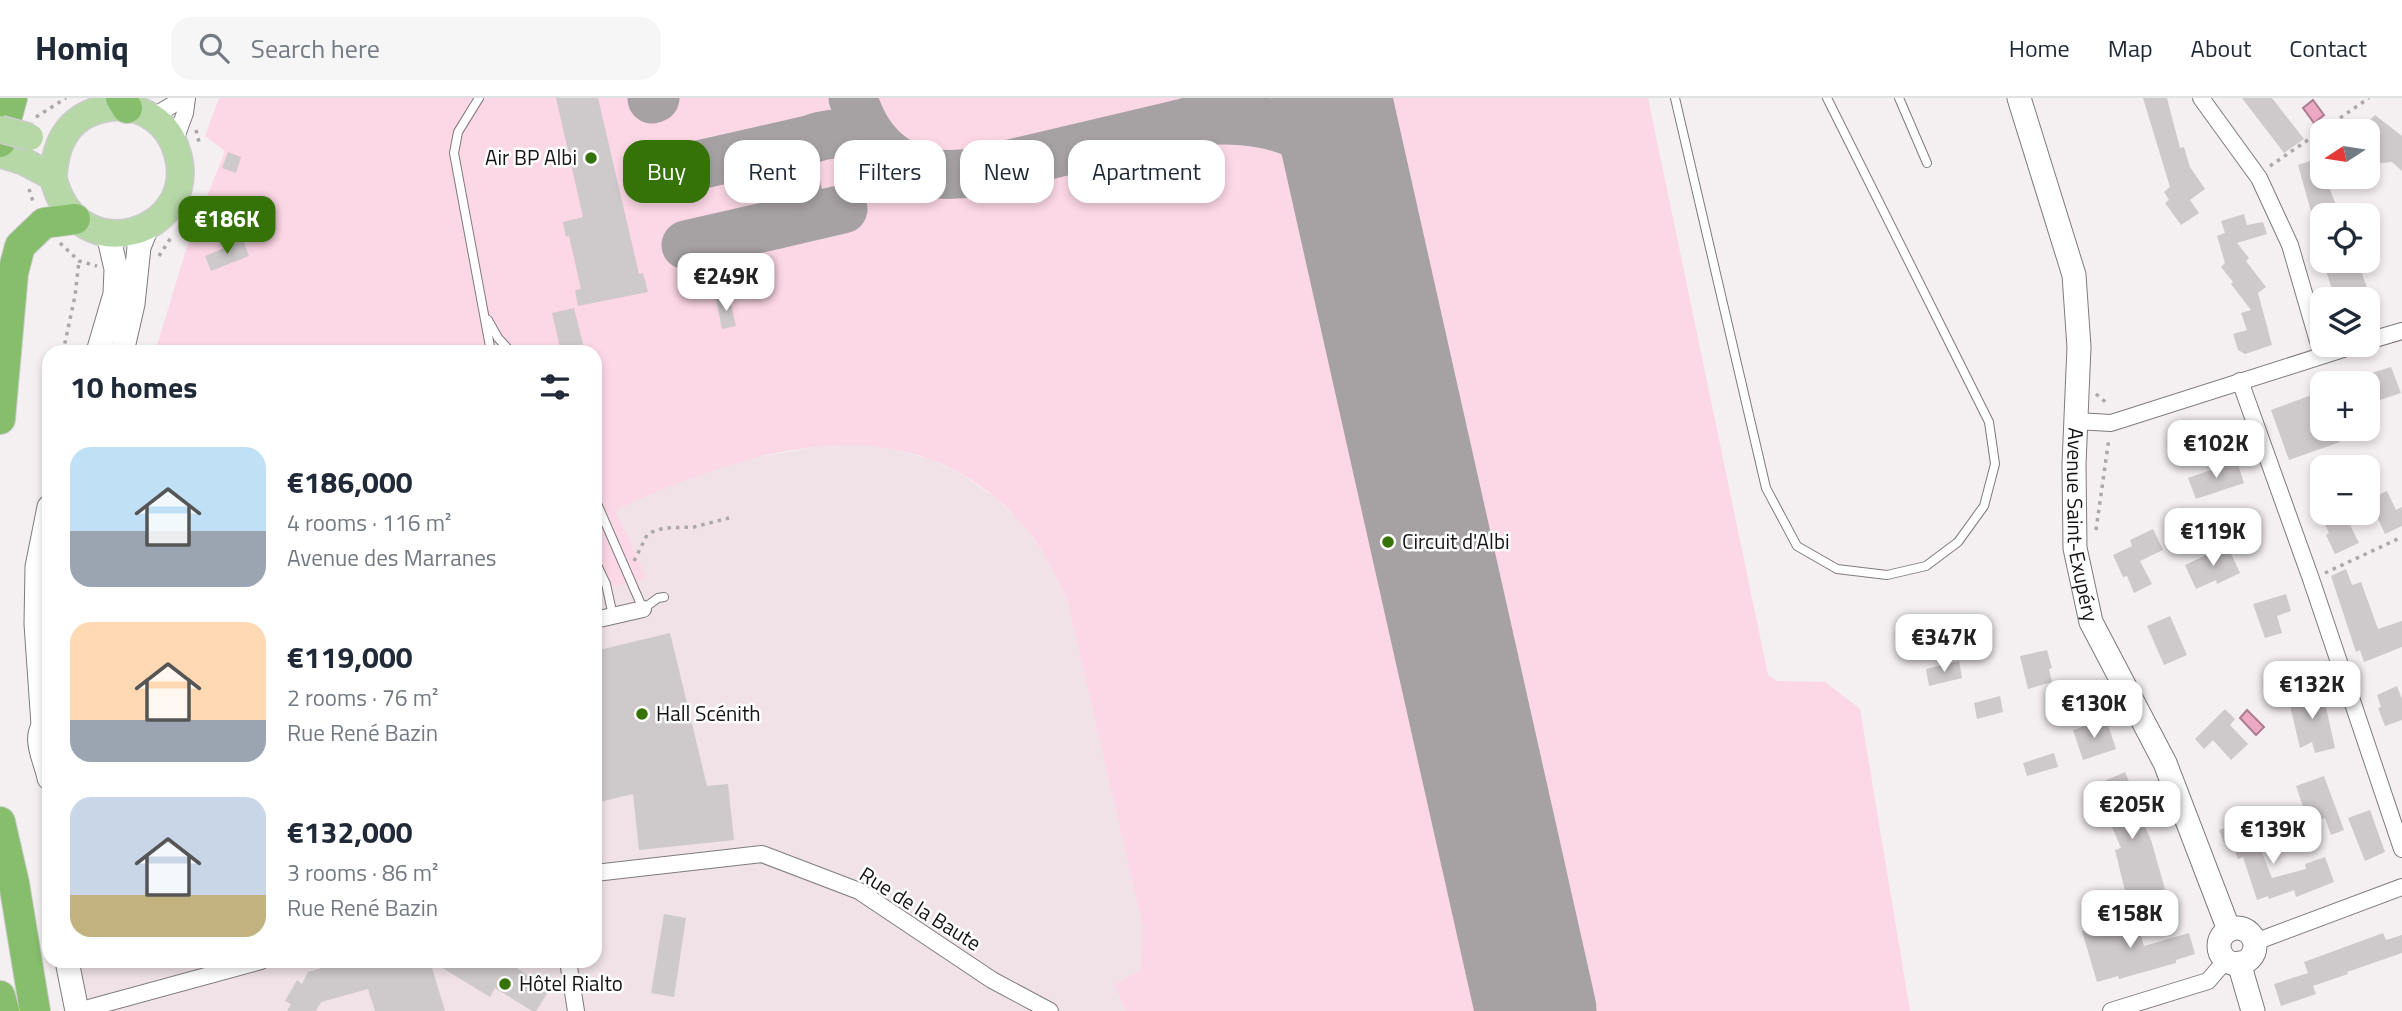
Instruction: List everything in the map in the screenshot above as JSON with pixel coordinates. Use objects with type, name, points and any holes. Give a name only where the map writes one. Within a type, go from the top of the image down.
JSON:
[{"type":"highway","points":[[0,142],[12,98]]},
{"type":"highway","points":[[0,419],[13,273],[20,246],[44,223],[75,219]]},
{"type":"highway","points":[[0,822],[34,1011]]},
{"type":"highway","points":[[0,885],[34,1011]]},
{"type":"highway","points":[[0,996],[4,1011]]},
{"type":"main road","points":[[109,107],[134,108],[165,129],[174,143],[180,162],[180,181],[174,199],[163,215],[147,227],[128,233],[108,234],[90,229],[64,207],[53,177],[55,155],[64,135],[76,121],[109,107]]},
{"type":"main road","points":[[0,129],[22,142],[53,177]]},
{"type":"main road","points":[[22,142],[64,135]]},
{"type":"street","points":[[134,108],[186,98],[185,113],[174,143]]},
{"type":"street","name":"Avenue Saint-Exupéry","points":[[2018,98],[2074,275],[2079,347],[2075,548],[2091,622],[2165,763],[2229,930]]},
{"type":"street","points":[[2201,98],[2256,174],[2290,245],[2310,314]]},
{"type":"street","points":[[123,345],[133,304],[139,247],[147,227]]},
{"type":"street","points":[[100,345],[115,293],[116,269],[108,234]]},
{"type":"street","points":[[2380,337],[2402,331]]},
{"type":"street","points":[[2076,421],[2111,422],[2316,357]]},
{"type":"street","points":[[2240,381],[2311,579],[2402,849]]},
{"type":"street","points":[[42,542],[37,567],[36,624],[42,683]]},
{"type":"street","points":[[602,618],[643,609]]},
{"type":"street","points":[[36,624],[42,644]]},
{"type":"street","points":[[42,729],[39,734],[42,749]]},
{"type":"street","name":"Rue de la Baute","points":[[602,872],[762,854],[859,891],[992,980],[1050,1011]]},
{"type":"street","points":[[2255,942],[2402,887]]},
{"type":"street","points":[[2245,929],[2255,942],[2253,954],[2244,962],[2232,961],[2222,955],[2220,944],[2224,933],[2229,930],[2245,929]]},
{"type":"street","points":[[2110,1011],[2208,981],[2232,961]]},
{"type":"street","points":[[2232,961],[2253,1011]]},
{"type":"street","points":[[69,968],[78,1011],[102,1008],[237,968]]},
{"type":"street","points":[[569,968],[576,1011]]},
{"type":"lane","points":[[479,98],[458,132],[454,152],[490,345]]},
{"type":"lane","points":[[1675,98],[1766,488],[1797,546],[1837,569],[1887,575],[1926,566],[1958,542],[1984,506],[1995,464],[1989,422],[1827,98]]},
{"type":"lane","points":[[1899,98],[1927,163]]},
{"type":"lane","points":[[483,312],[504,345]]},
{"type":"lane","points":[[602,515],[643,609],[658,598],[664,597]]},
{"type":"lane","points":[[602,576],[613,616]]},
{"type":"path","points":[[22,142],[66,98]]},
{"type":"path","points":[[2256,174],[2370,98]]},
{"type":"path","points":[[64,345],[79,261]]},
{"type":"path","points":[[624,566],[634,561],[647,535],[652,532],[664,528],[694,527],[729,518]]},
{"type":"path","points":[[2311,579],[2402,537]]},
{"type":"shaded area","name":"Circuit d'Albi","points":[[219,98],[1648,98],[1768,675],[1777,681],[1825,682],[1860,709],[1910,1011],[1126,1011],[1114,985],[1140,971],[1143,928],[1067,598],[1042,551],[1023,525],[978,485],[930,459],[879,447],[826,446],[773,454],[719,468],[615,510],[647,579],[602,589],[602,345],[157,345],[186,250],[225,151],[205,136]]},
{"type":"shaded area","points":[[2313,100],[2324,115],[2319,119],[2311,119],[2303,108]]},
{"type":"shaded area","points":[[857,444],[897,450],[932,460],[963,475],[994,497],[1024,525],[1047,558],[1067,598],[1143,928],[1140,971],[1114,985],[1126,1011],[86,1011],[77,968],[602,968],[602,589],[647,579],[614,510],[672,484],[742,460],[822,446]]},
{"type":"shaded area","points":[[2301,670],[2306,685],[2280,689],[2277,677]]},
{"type":"shaded area","points":[[2247,710],[2264,727],[2256,735],[2240,718]]},
{"type":"building","name":"Air BP Albi","points":[[556,98],[598,98],[639,274],[643,273],[648,292],[578,306],[575,290],[581,289],[569,236],[566,237],[563,222],[583,217]]},
{"type":"building","points":[[2143,98],[2167,98],[2180,148],[2184,147],[2190,167],[2205,189],[2190,200],[2199,213],[2181,225],[2165,203],[2169,200],[2164,192],[2170,187]]},
{"type":"building","points":[[2242,98],[2272,98],[2304,139],[2284,153]]},
{"type":"building","points":[[2375,115],[2402,136],[2402,171],[2392,162],[2380,163],[2380,119],[2371,119]]},
{"type":"building","points":[[228,152],[241,157],[236,173],[222,168]]},
{"type":"building","points":[[2310,161],[2310,189],[2330,189],[2335,203],[2310,203],[2310,208],[2298,165]]},
{"type":"building","points":[[2244,214],[2247,225],[2263,222],[2267,234],[2237,243],[2249,258],[2246,261],[2266,287],[2258,293],[2272,345],[2245,354],[2238,350],[2233,334],[2247,330],[2241,313],[2251,310],[2221,267],[2225,263],[2217,236],[2225,233],[2221,221]]},
{"type":"building","points":[[243,240],[249,256],[211,271],[205,256]]},
{"type":"building","points":[[2327,273],[2362,273],[2367,287],[2331,287]]},
{"type":"building","points":[[729,296],[736,326],[722,329],[716,299]]},
{"type":"building","points":[[574,308],[583,345],[559,345],[552,313]]},
{"type":"building","points":[[2391,367],[2401,393],[2380,400],[2380,371],[2378,371]]},
{"type":"building","points":[[2310,395],[2310,441],[2340,442],[2289,460],[2271,410]]},
{"type":"building","points":[[2237,461],[2244,483],[2196,499],[2188,478]]},
{"type":"building","points":[[2387,491],[2396,510],[2402,507],[2402,526],[2385,534],[2380,523],[2380,494]]},
{"type":"building","points":[[2325,525],[2350,525],[2359,543],[2335,554],[2326,535],[2329,533]]},
{"type":"building","points":[[2153,529],[2163,550],[2140,561],[2152,584],[2134,593],[2113,555],[2132,546],[2130,540]]},
{"type":"building","points":[[2227,545],[2240,573],[2217,584],[2216,580],[2196,589],[2185,565]]},
{"type":"building","points":[[2346,569],[2352,585],[2361,582],[2378,629],[2402,621],[2402,647],[2364,662],[2360,650],[2356,652],[2331,576]]},
{"type":"building","points":[[2286,594],[2291,611],[2277,616],[2282,633],[2265,638],[2253,604]]},
{"type":"building","points":[[2170,616],[2187,655],[2164,665],[2147,626]]},
{"type":"building","name":"Hall Scénith","points":[[670,633],[707,786],[728,784],[734,840],[639,850],[633,794],[602,801],[602,649]]},
{"type":"building","points":[[2047,650],[2052,668],[2049,669],[2052,682],[2028,689],[2020,656]]},
{"type":"building","points":[[1959,661],[1962,678],[1929,686],[1926,669]]},
{"type":"building","points":[[2397,686],[2402,699],[2402,720],[2385,726],[2378,708],[2381,707],[2377,695]]},
{"type":"building","points":[[2322,689],[2335,748],[2315,753],[2312,742],[2300,748],[2288,697]]},
{"type":"building","points":[[2000,696],[2003,712],[1977,719],[1974,703]]},
{"type":"building","points":[[2225,709],[2235,719],[2230,725],[2248,744],[2231,760],[2213,740],[2204,749],[2195,739]]},
{"type":"building","points":[[2106,719],[2116,749],[2083,760],[2073,730]]},
{"type":"building","points":[[2054,753],[2058,767],[2027,776],[2023,763]]},
{"type":"building","points":[[2125,772],[2134,793],[2130,794],[2151,840],[2165,889],[2127,899],[2115,850],[2121,848],[2106,813],[2113,810],[2100,783]]},
{"type":"building","points":[[2324,776],[2344,830],[2331,835],[2325,818],[2309,824],[2296,786]]},
{"type":"building","points":[[2370,810],[2385,852],[2365,861],[2348,818]]},
{"type":"building","points":[[2246,820],[2252,836],[2260,833],[2267,848],[2261,850],[2272,878],[2306,869],[2305,864],[2325,857],[2334,882],[2296,897],[2294,890],[2269,899],[2268,896],[2257,900],[2243,857],[2238,859],[2231,841],[2224,843],[2219,830]]},
{"type":"building","points":[[2134,913],[2144,946],[2189,933],[2195,954],[2176,960],[2176,963],[2119,979],[2118,976],[2097,982],[2082,931]]},
{"type":"building","points":[[664,914],[686,918],[674,997],[651,993]]},
{"type":"building","points":[[2383,933],[2386,940],[2402,935],[2402,953],[2313,986],[2316,994],[2281,1006],[2274,984],[2308,973],[2304,962]]},
{"type":"building","points":[[321,968],[432,968],[445,1011],[375,1011],[368,989],[321,1002],[316,1011],[287,1011],[291,1004],[285,1001],[297,980],[302,984],[308,972]]},
{"type":"building","name":"Hôtel Rialto","points":[[442,968],[516,968],[550,989],[536,1011],[495,988],[490,997]]},
{"type":"taxiway","points":[[853,98],[861,119],[884,151],[898,162],[934,174],[976,172],[1188,122],[1246,98]]},
{"type":"taxiway","points":[[1199,121],[1246,121],[1293,132],[1324,154],[1353,198]]},
{"type":"taxiway","points":[[686,245],[778,224],[789,219],[796,213],[798,205],[794,158],[804,143],[832,134],[852,135],[867,140]]},
{"type":"taxiway","points":[[710,162],[724,159]]},
{"type":"taxiway","points":[[783,223],[843,209]]},
{"type":"runway","points":[[1331,98],[1536,1011]]},
{"type":"place","name":"Air BP Albi","points":[[591,158]]},
{"type":"place","name":"Circuit d'Albi","points":[[1388,542]]},
{"type":"place","name":"Hall Scénith","points":[[642,714]]},
{"type":"place","name":"Hôtel Rialto","points":[[505,984]]}]
